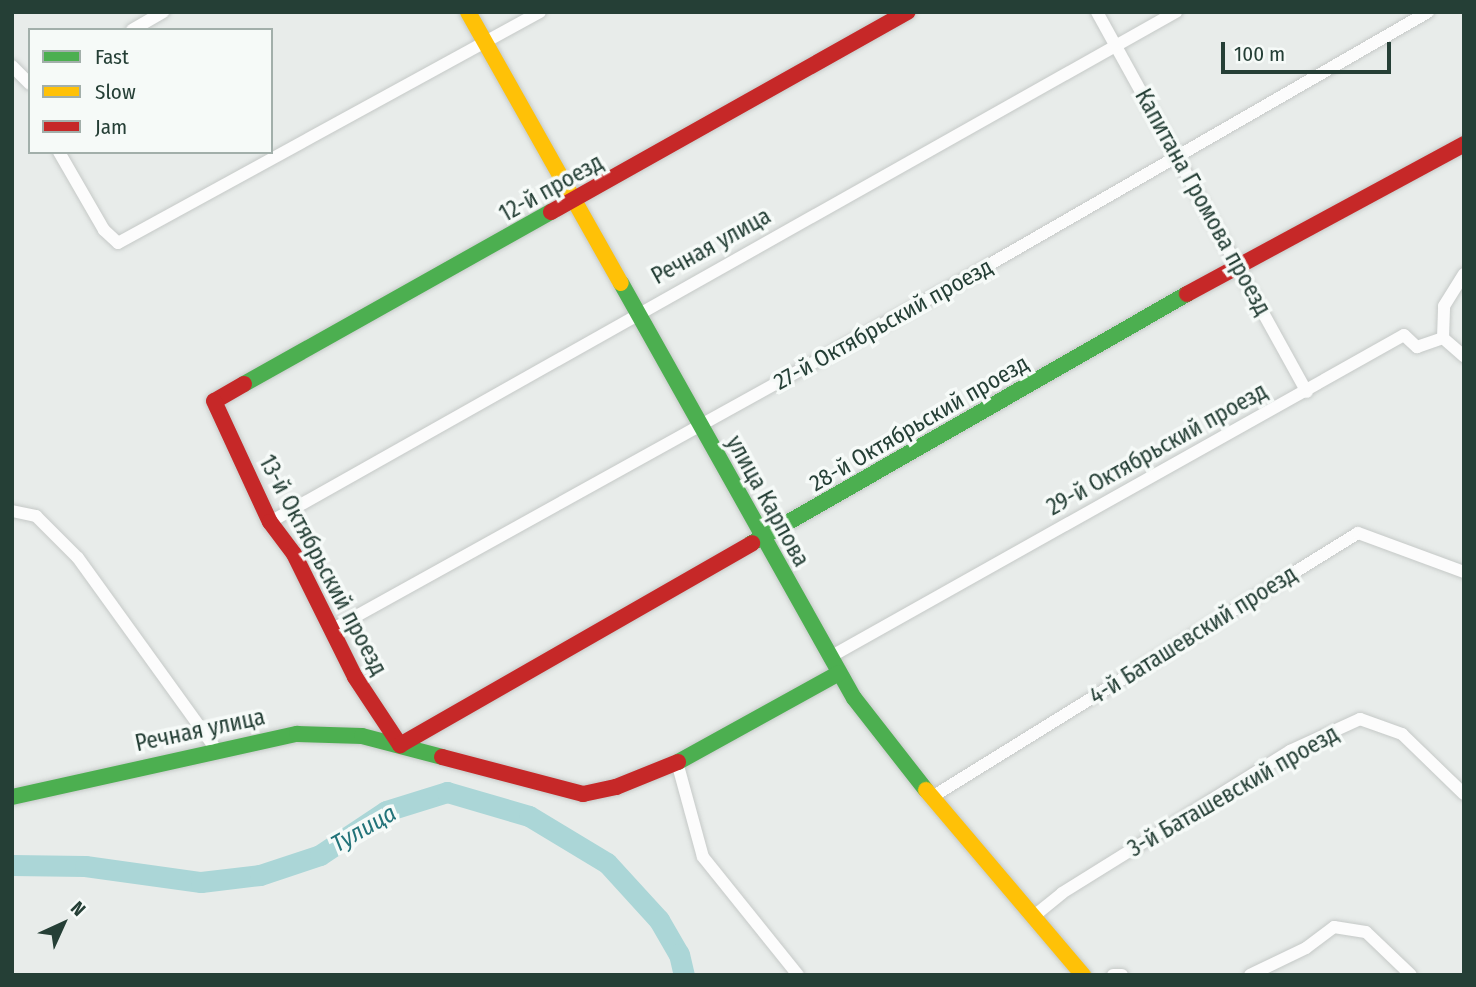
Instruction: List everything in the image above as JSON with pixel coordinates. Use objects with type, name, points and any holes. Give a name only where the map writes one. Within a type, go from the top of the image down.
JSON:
[{"type":"street","points":[[135,28],[163,12]]},
{"type":"street","name":"улица Карпова","points":[[468,12],[839,673],[932,797],[1083,975]]},
{"type":"street","points":[[61,154],[104,230],[118,243],[540,12]]},
{"type":"street","name":"12-й проезд","points":[[214,401],[908,12]]},
{"type":"street","name":"Капитана Громова проезд","points":[[1097,12],[1307,392]]},
{"type":"street","name":"Речная улица","points":[[270,522],[1177,12]]},
{"type":"street","name":"27-й Октябрьский проезд","points":[[333,629],[700,426],[1428,12]]},
{"type":"street","points":[[12,66],[28,82]]},
{"type":"street","name":"28-й Октябрьский проезд","points":[[400,745],[1238,264],[1464,144]]},
{"type":"street","points":[[1464,274],[1444,306],[1443,338],[1464,356]]},
{"type":"street","name":"29-й Октябрьский проезд","points":[[830,657],[1307,392],[1404,335],[1417,347],[1443,338]]},
{"type":"street","name":"13-й Октябрьский проезд","points":[[214,401],[270,522],[294,554],[319,611],[333,629],[355,677],[400,745]]},
{"type":"street","points":[[12,511],[36,516],[78,558],[216,749]]},
{"type":"street","name":"4-й Баташевский проезд","points":[[932,797],[1358,533],[1464,572]]},
{"type":"street","points":[[400,745],[583,794],[616,788],[677,762],[839,673]]},
{"type":"street","name":"3-й Баташевский проезд","points":[[1034,916],[1062,893],[1290,751],[1360,719],[1402,734],[1464,794]]},
{"type":"street","name":"Речная улица","points":[[15,791],[297,734],[362,736],[400,745]]},
{"type":"street","points":[[677,762],[703,857],[798,975]]},
{"type":"street","points":[[1250,975],[1306,948],[1334,927],[1366,932],[1411,975]]},
{"type":"street","points":[[1113,975],[1122,975]]},
{"type":"waterway","name":"Тулица","points":[[12,865],[85,866],[201,882],[260,875],[320,855],[386,811],[447,792],[529,816],[607,863],[659,920],[679,954],[684,975]]},
{"type":"traffic: fast","points":[[244,384],[551,212]]},
{"type":"traffic: fast","points":[[621,283],[854,698],[926,790]]},
{"type":"traffic: fast","points":[[752,543],[1187,294]]},
{"type":"traffic: fast","points":[[678,762],[839,673]]},
{"type":"traffic: fast","points":[[12,797],[297,734],[362,736],[442,757]]},
{"type":"traffic: slow","points":[[468,12],[621,283]]},
{"type":"traffic: slow","points":[[926,790],[1083,975]]},
{"type":"traffic: jam","points":[[551,212],[908,12]]},
{"type":"traffic: jam","points":[[1187,294],[1464,144]]},
{"type":"traffic: jam","points":[[244,384],[214,401],[270,522],[294,554],[355,677],[400,745]]},
{"type":"traffic: jam","points":[[400,745],[752,543]]},
{"type":"traffic: jam","points":[[442,757],[583,794],[616,787],[678,762]]}]
